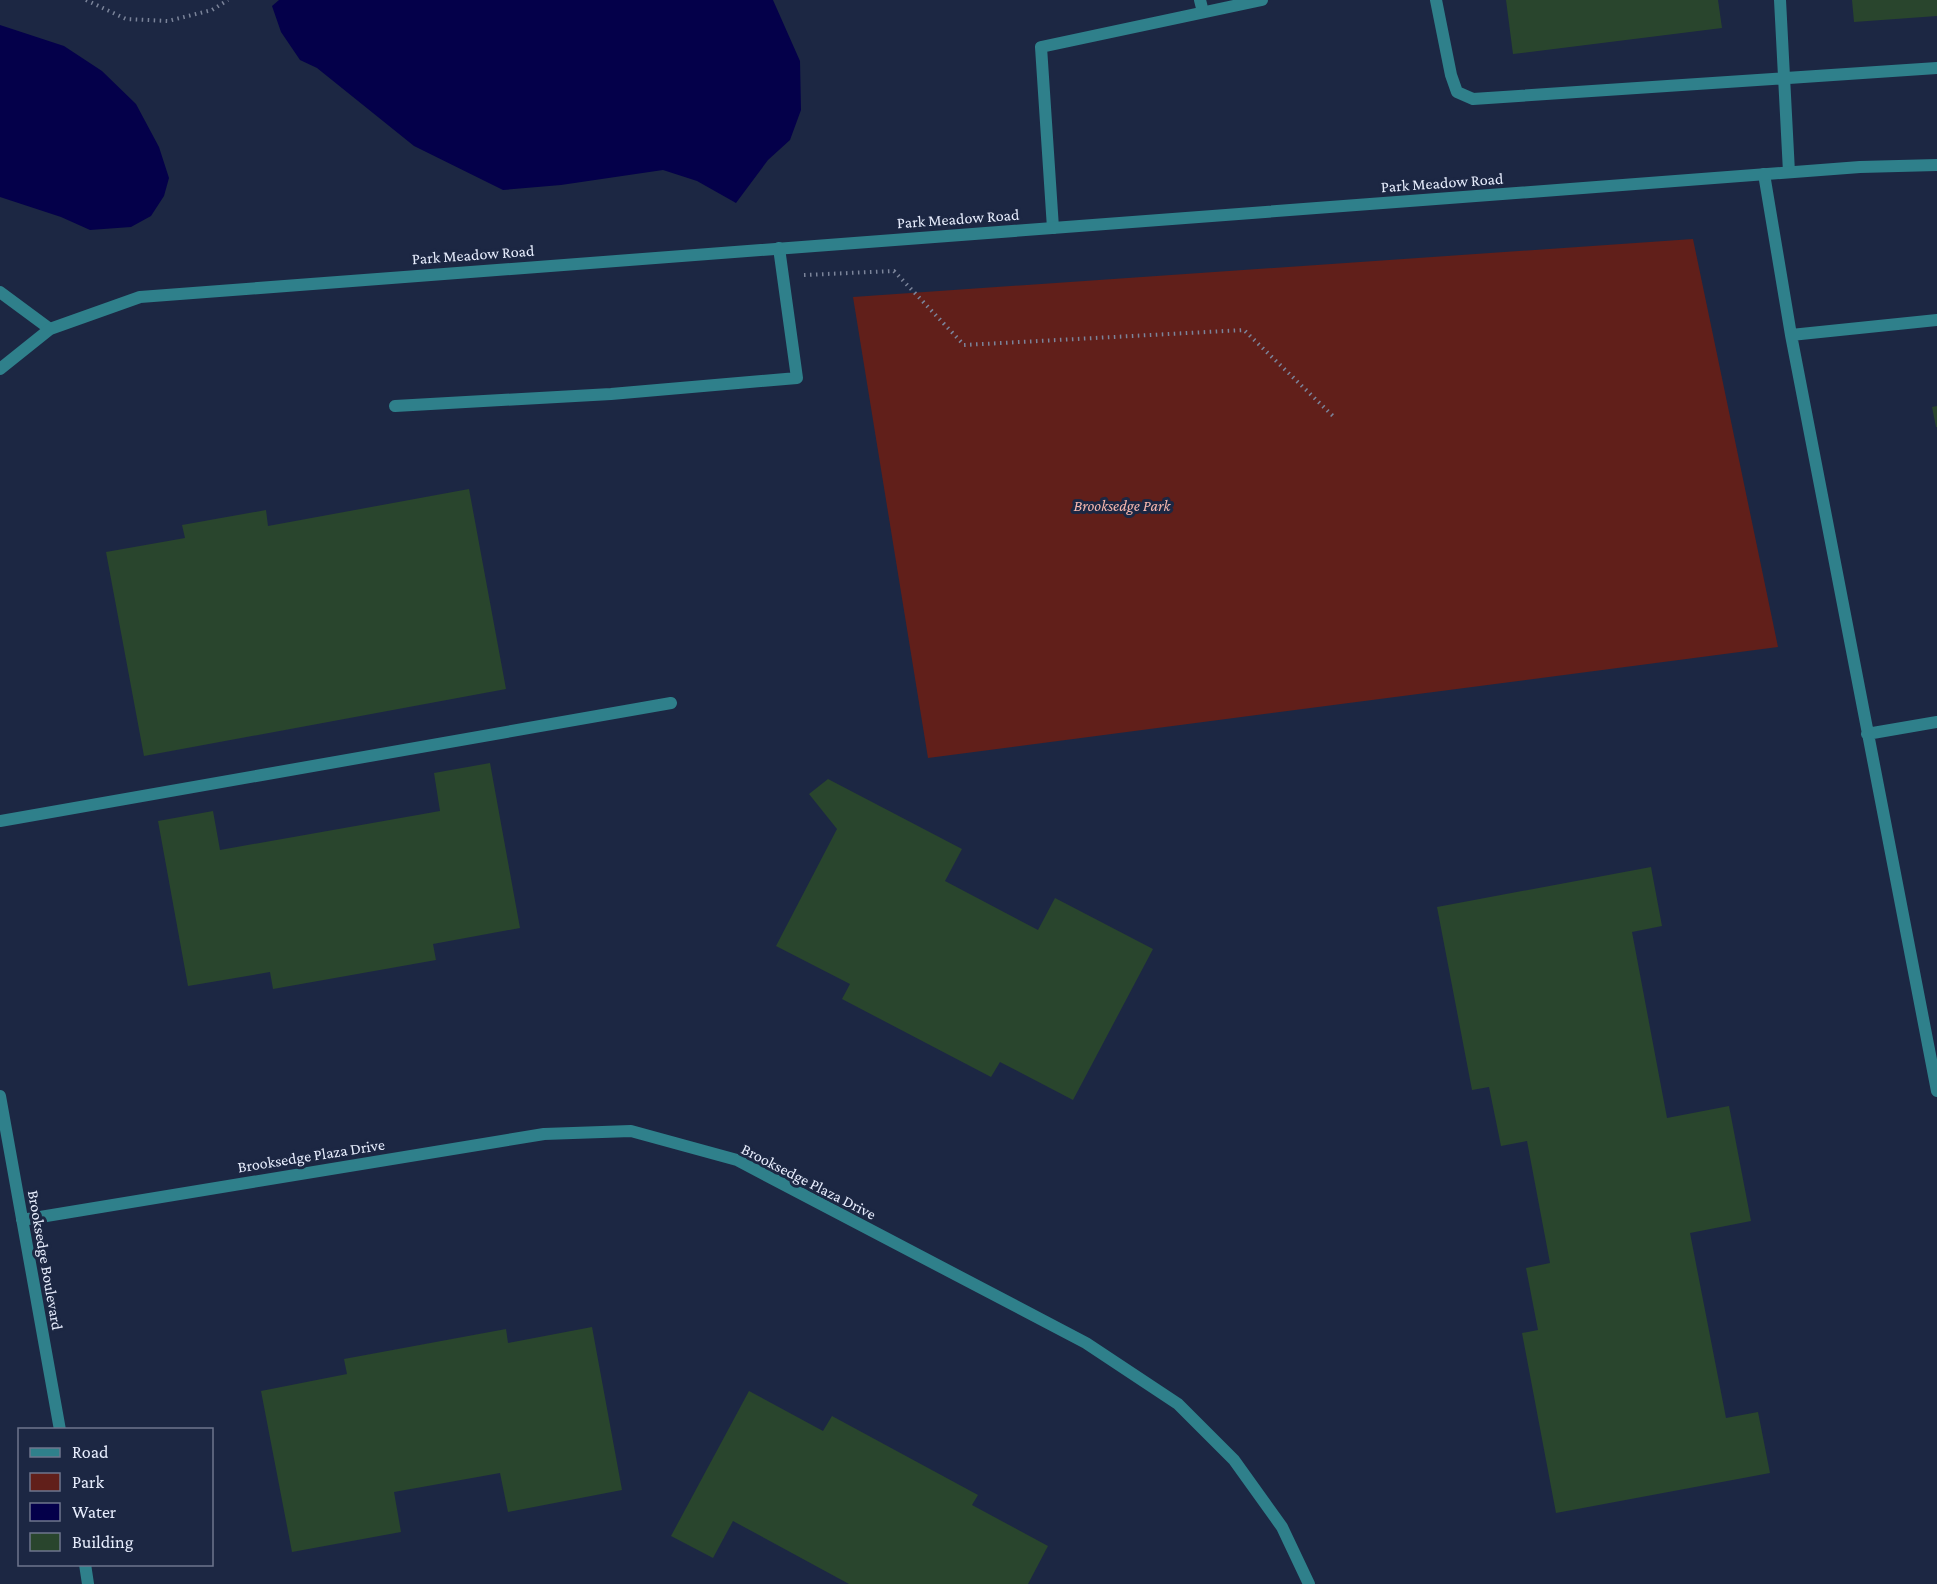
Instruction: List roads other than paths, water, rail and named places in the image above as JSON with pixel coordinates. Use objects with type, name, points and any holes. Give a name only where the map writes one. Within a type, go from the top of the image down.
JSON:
[{"type":"street","points":[[1053,228],[1041,47],[1202,6],[1262,0]]},
{"type":"street","points":[[1436,0],[1451,75],[1457,92],[1473,99],[1937,68]]},
{"type":"street","points":[[1780,0],[1789,172]]},
{"type":"street","name":"Park Meadow Road","points":[[0,369],[50,329],[140,297],[1789,172],[1937,165]]},
{"type":"street","points":[[1764,174],[1791,335],[1867,734],[1934,1054],[1937,1091]]},
{"type":"street","points":[[395,406],[611,394],[797,378],[779,248]]},
{"type":"street","points":[[0,292],[50,329]]},
{"type":"street","points":[[1791,335],[1937,320]]},
{"type":"street","points":[[0,821],[671,703]]},
{"type":"street","points":[[1867,734],[1937,722]]},
{"type":"street","name":"Brooksedge Boulevard","points":[[0,1096],[60,1428]]},
{"type":"street","name":"Brooksedge Plaza Drive","points":[[22,1220],[544,1134],[631,1131],[737,1160],[1086,1343],[1178,1404],[1234,1460],[1282,1527],[1309,1584]]},
{"type":"street","points":[[85,1566],[88,1584]]},
{"type":"water","points":[[279,0],[773,0],[800,61],[801,110],[790,140],[768,160],[736,203],[697,181],[663,170],[561,185],[503,190],[414,146],[317,68],[300,60],[281,32],[272,6]]},
{"type":"water","points":[[0,25],[64,46],[102,71],[136,104],[159,147],[169,178],[164,196],[151,216],[131,227],[90,230],[61,217],[0,197]]},
{"type":"park label","name":"Brooksedge Park","points":[[1122,505]]}]
